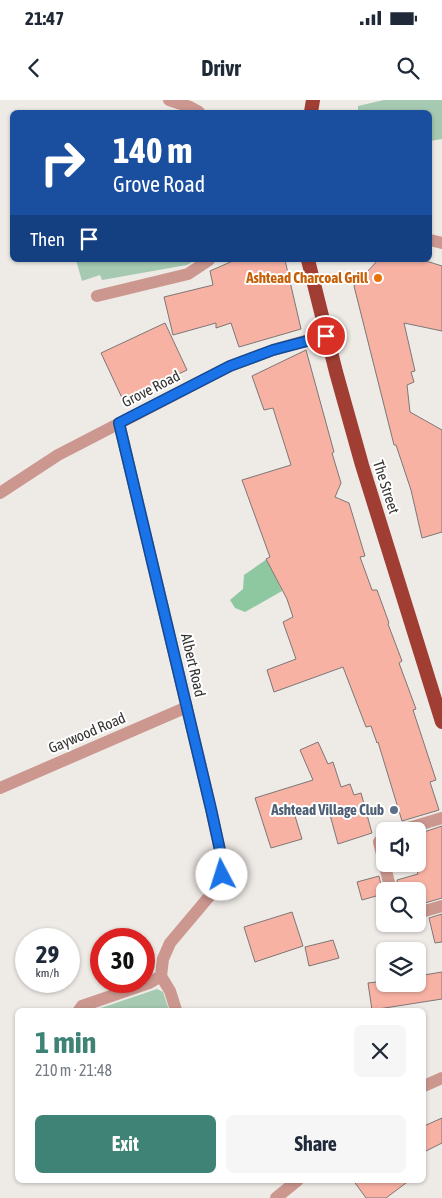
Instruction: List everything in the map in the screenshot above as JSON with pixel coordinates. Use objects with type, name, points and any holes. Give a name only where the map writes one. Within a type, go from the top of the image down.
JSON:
[{"type":"highway","name":"The Street","points":[[308,262],[326,336],[362,464],[439,703],[442,722]]},
{"type":"street","points":[[169,100],[195,110]]},
{"type":"street","points":[[97,296],[188,274],[206,262]]},
{"type":"street","name":"Grove Road","points":[[0,493],[58,455],[230,366],[273,350],[326,336]]},
{"type":"street","name":"Albert Road","points":[[119,423],[223,864],[218,886],[170,943],[163,959],[161,976]]},
{"type":"street","name":"Gaywood Road","points":[[0,788],[187,708]]},
{"type":"street","points":[[426,823],[442,818]]},
{"type":"street","points":[[426,911],[442,906]]},
{"type":"street","points":[[80,1008],[149,983],[161,976],[170,991],[175,1008]]},
{"type":"street","points":[[426,1085],[442,1078]]},
{"type":"street","points":[[276,1198],[294,1183]]},
{"type":"green space","points":[[384,100],[442,100],[442,139],[432,141],[432,110],[358,110],[358,106]]},
{"type":"green space","points":[[77,262],[192,262],[187,265],[102,280],[100,275],[82,281]]},
{"type":"green space","points":[[267,559],[282,591],[245,612],[235,608],[230,600],[243,589],[244,575]]},
{"type":"green space","points":[[157,989],[163,992],[168,1008],[101,1008],[145,993],[155,993]]},
{"type":"building","points":[[230,262],[285,262],[301,329],[239,347],[231,323],[216,328],[216,323],[173,335],[164,297],[213,285],[210,271]]},
{"type":"building","points":[[376,262],[429,262],[442,266],[442,331],[404,323],[415,371],[411,372],[414,382],[407,385],[410,412],[442,430],[442,532],[422,538],[411,490],[396,445],[394,445],[354,286]]},
{"type":"building","points":[[165,323],[187,370],[123,400],[101,353]]},
{"type":"building","points":[[306,350],[341,483],[335,497],[349,503],[365,556],[360,557],[372,590],[377,590],[402,661],[399,663],[416,709],[413,710],[436,780],[430,782],[439,810],[402,821],[378,742],[371,726],[366,727],[343,667],[274,692],[267,670],[296,659],[283,622],[293,617],[287,599],[266,559],[270,557],[242,480],[291,465],[273,408],[264,410],[252,376]]},
{"type":"building","points":[[318,742],[328,764],[333,762],[341,787],[350,784],[354,795],[361,793],[372,833],[338,844],[327,804],[295,816],[302,839],[271,848],[255,798],[313,780],[300,750]]},
{"type":"building","points":[[442,826],[442,898],[426,903],[426,882],[397,882],[397,880],[418,874],[417,872],[426,872],[426,831]]},
{"type":"building","points":[[379,876],[380,882],[376,882],[376,896],[362,900],[357,882]]},
{"type":"building","points":[[292,912],[303,946],[255,962],[244,927]]},
{"type":"building","points":[[442,914],[442,942],[435,943],[429,918]]},
{"type":"building","points":[[333,940],[339,958],[309,966],[305,947]]},
{"type":"building","points":[[442,972],[442,999],[385,1008],[372,1008],[368,983],[376,982],[376,992],[426,992],[426,975]]},
{"type":"building","points":[[442,1118],[442,1143],[426,1151],[426,1125]]},
{"type":"building","points":[[355,1183],[406,1183],[386,1198],[366,1198]]},
{"type":"place","name":"Ashtead Charcoal Grill","points":[[378,278]]},
{"type":"place","name":"Ashtead Village Club","points":[[394,810]]},
{"type":"route","points":[[222,875],[223,864],[211,809],[119,423],[230,366],[273,350],[326,336]]}]
